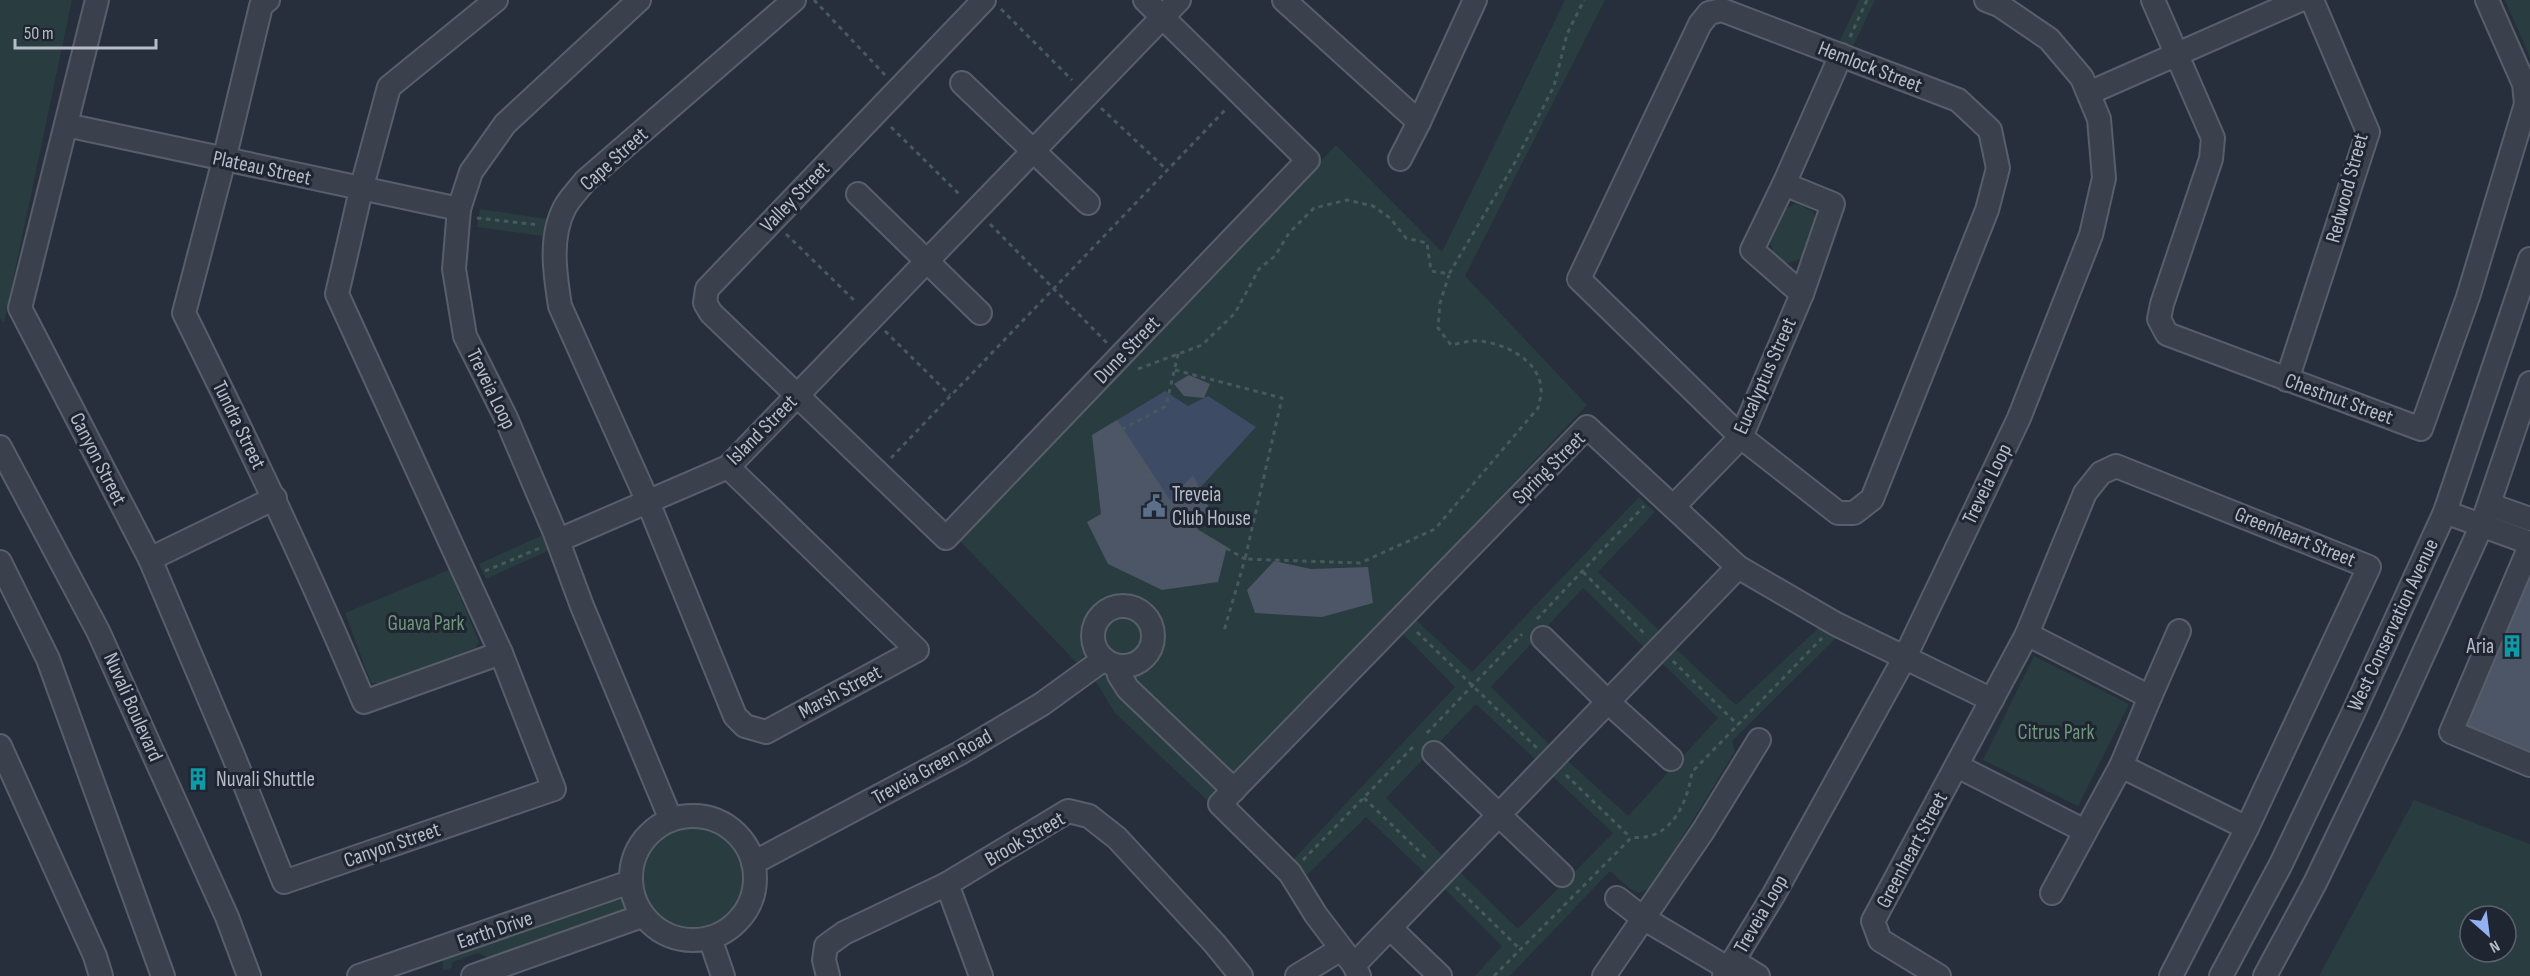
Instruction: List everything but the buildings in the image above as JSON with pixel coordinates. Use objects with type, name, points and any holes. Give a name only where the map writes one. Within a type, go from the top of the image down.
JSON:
[{"type":"street","name":"Canyon Street","points":[[97,0],[20,308],[150,560],[284,882],[554,789],[501,653],[337,294],[361,190],[389,87],[496,0]]},
{"type":"street","name":"Tundra Street","points":[[268,0],[261,6],[184,313],[275,498],[364,702],[501,653]]},
{"type":"street","name":"Treveia Loop","points":[[639,0],[505,124],[471,172],[458,213],[454,268],[465,336],[506,418],[559,540],[582,606],[671,820]]},
{"type":"street","name":"Cape Street","points":[[648,502],[560,306],[555,273],[555,237],[565,208],[585,181],[794,0]]},
{"type":"street","name":"Valley Street","points":[[798,395],[711,313],[705,303],[707,289],[984,0]]},
{"type":"street","points":[[1145,0],[1163,17]]},
{"type":"street","name":"Island Street","points":[[559,540],[728,467],[1179,0]]},
{"type":"street","points":[[1284,0],[1419,122]]},
{"type":"street","points":[[1400,159],[1475,0]]},
{"type":"street","name":"Treveia Loop","points":[[1729,969],[1774,894],[1905,657],[2019,418],[2091,235],[2104,178],[2099,119],[2089,93],[2082,78],[2049,39],[1999,5],[1986,0]]},
{"type":"street","name":"Chestnut Street","points":[[2153,0],[2213,138],[2211,159],[2162,304],[2159,320],[2167,334],[2421,429],[2468,297],[2526,104],[2524,84],[2487,0]]},
{"type":"street","points":[[2089,93],[2300,0]]},
{"type":"street","name":"Redwood Street","points":[[2287,380],[2368,132],[2312,0]]},
{"type":"street","name":"Hemlock Street","points":[[1722,10],[1958,100],[1990,130],[1998,168],[1987,210],[1872,499],[1854,513],[1838,513],[1741,437],[1580,279],[1700,24],[1709,14],[1722,10]]},
{"type":"street","name":"Dune Street","points":[[798,395],[946,538],[955,530],[1308,160],[1163,17]]},
{"type":"street","name":"Eucalyptus Street","points":[[1802,294],[1752,250],[1841,56]]},
{"type":"street","points":[[962,83],[1088,203]]},
{"type":"street","name":"Plateau Street","points":[[66,124],[458,213]]},
{"type":"street","name":"Eucalyptus Street","points":[[1666,499],[1741,437],[1802,294],[1833,204],[1784,184]]},
{"type":"street","points":[[858,194],[926,263],[980,313]]},
{"type":"street","name":"West Conservation Avenue","points":[[2221,976],[2285,855],[2445,512],[2530,259]]},
{"type":"street","name":"West Conservation Avenue","points":[[2265,976],[2315,883],[2386,736],[2481,527],[2530,383]]},
{"type":"street","name":"Spring Street","points":[[1227,783],[1402,618],[1587,427],[1738,567],[1836,624],[1905,657]]},
{"type":"street","name":"Nuvali Boulevard","points":[[0,447],[98,631],[222,907],[249,976]]},
{"type":"street","name":"Greenheart Street","points":[[1939,976],[1880,940],[1873,921],[2027,634],[2085,493],[2102,473],[2116,466],[2369,567],[2247,828],[2171,976]]},
{"type":"street","name":"Marsh Street","points":[[648,502],[735,716],[745,726],[766,732],[917,650],[728,467]]},
{"type":"street","points":[[150,560],[275,498]]},
{"type":"street","points":[[2490,505],[2530,519]]},
{"type":"street","points":[[2445,512],[2530,544],[2451,732],[2530,765]]},
{"type":"street","points":[[0,562],[48,659],[163,976]]},
{"type":"street","points":[[1297,976],[1351,963],[1391,929],[1738,567]]},
{"type":"street","points":[[1536,628],[1608,702],[1671,759]]},
{"type":"street","points":[[2052,893],[2121,765],[2179,631]]},
{"type":"street","points":[[2027,634],[2150,697]]},
{"type":"street","points":[[1905,657],[1992,700]]},
{"type":"street","name":"Treveia Green Road","points":[[750,856],[960,753],[1042,705],[1106,658],[1133,695],[1227,783]]},
{"type":"street","points":[[1604,976],[1702,831],[1759,740]]},
{"type":"street","points":[[1426,743],[1562,875]]},
{"type":"street","points":[[0,747],[95,956],[101,976]]},
{"type":"street","points":[[2121,765],[2247,828]]},
{"type":"street","points":[[1957,766],[2085,831]]},
{"type":"street","points":[[1227,783],[1220,804],[1290,873],[1351,963]]},
{"type":"street","name":"Brook Street","points":[[828,976],[824,960],[826,946],[844,933],[947,884],[1068,811],[1089,816],[1117,838],[1215,944],[1241,976]]},
{"type":"street","points":[[689,816],[706,818],[723,824],[737,835],[750,856],[755,881],[751,900],[728,930],[710,938],[692,940],[673,938],[656,929],[642,916],[634,900],[630,882],[632,863],[641,844],[654,830],[671,820],[689,816]]},
{"type":"street","name":"Earth Drive","points":[[359,976],[630,882]]},
{"type":"street","points":[[947,884],[981,976]]},
{"type":"street","points":[[1617,898],[1643,918],[1729,969],[1758,976]]},
{"type":"street","name":"Earth Drive","points":[[473,976],[642,916]]},
{"type":"street","points":[[1391,929],[1440,976]]},
{"type":"street","points":[[710,938],[723,976]]},
{"type":"path","points":[[814,0],[899,89]]},
{"type":"path","points":[[1841,56],[1867,0]]},
{"type":"path","points":[[878,472],[1241,94]]},
{"type":"path","points":[[458,213],[558,227]]},
{"type":"path","points":[[1178,354],[1166,406],[1119,431],[1174,518],[1245,559],[1360,563],[1435,530],[1538,408],[1541,389],[1537,372],[1523,358],[1499,345],[1472,341],[1451,345],[1438,328],[1440,303],[1449,274]]},
{"type":"path","points":[[1174,370],[1282,398],[1245,559],[1224,631]]},
{"type":"path","points":[[1290,873],[1426,743],[1472,687],[1536,628],[1666,499]]},
{"type":"path","points":[[467,579],[559,540]]},
{"type":"path","points":[[1402,618],[1631,838]]},
{"type":"path","points":[[1494,976],[1631,838],[1650,836],[1669,825],[1680,812],[1692,772],[1836,624]]},
{"type":"green space","points":[[0,0],[72,0],[4,323],[0,318]]},
{"type":"green space","points":[[1565,0],[1605,0],[1465,276],[1587,405],[1210,803],[1115,713],[1098,685],[958,539],[1336,145],[1442,252]]},
{"type":"green space","points":[[1859,0],[1875,0],[1847,59],[1834,53]]},
{"type":"green space","points":[[2505,0],[2530,0],[2530,57]]},
{"type":"green space","points":[[1796,203],[1813,212],[1817,222],[1800,259],[1785,264],[1775,256],[1770,243],[1786,209]]},
{"type":"green space","points":[[480,209],[554,220],[549,237],[477,227]]},
{"type":"green space","points":[[1639,497],[1655,512],[1598,572],[1662,633],[1646,649],[1583,588],[1491,687],[1551,746],[1537,761],[1476,704],[1386,798],[1442,855],[1425,873],[1366,817],[1307,875],[1294,859],[1455,687],[1401,632],[1414,618],[1472,672]]},
{"type":"green space","points":[[547,533],[554,548],[486,579],[479,564]]},
{"type":"green space","name":"Guava Park","points":[[449,570],[479,642],[475,648],[380,683],[371,683],[345,613]]},
{"type":"green space","points":[[1824,623],[1841,633],[1732,741],[1735,751],[1652,887],[1639,893],[1630,889],[1610,871],[1510,976],[1475,976],[1502,946],[1443,887],[1459,871],[1518,929],[1613,833],[1551,775],[1567,760],[1628,816],[1718,718],[1660,661],[1675,648],[1736,705]]},
{"type":"green space","name":"Citrus Park","points":[[2034,656],[2129,704],[2078,806],[1983,760]]},
{"type":"green space","points":[[2414,800],[2530,844],[2530,976],[2319,976]]},
{"type":"green space","points":[[692,826],[712,830],[729,841],[740,858],[744,878],[740,898],[729,915],[712,926],[692,930],[672,926],[655,915],[644,898],[640,878],[644,858],[655,841],[672,830]]},
{"type":"green space","points":[[622,893],[628,897],[630,902],[627,908],[489,958],[478,953],[453,962],[451,968],[443,971],[443,957]]},
{"type":"water","points":[[1165,391],[1188,406],[1208,396],[1256,427],[1198,490],[1165,509],[1109,425]]},
{"type":"place","name":"Treveia Club House","points":[[1154,506]]},
{"type":"place","name":"Aria","points":[[2512,646]]},
{"type":"place","name":"Nuvali Shuttle","points":[[198,779]]}]
